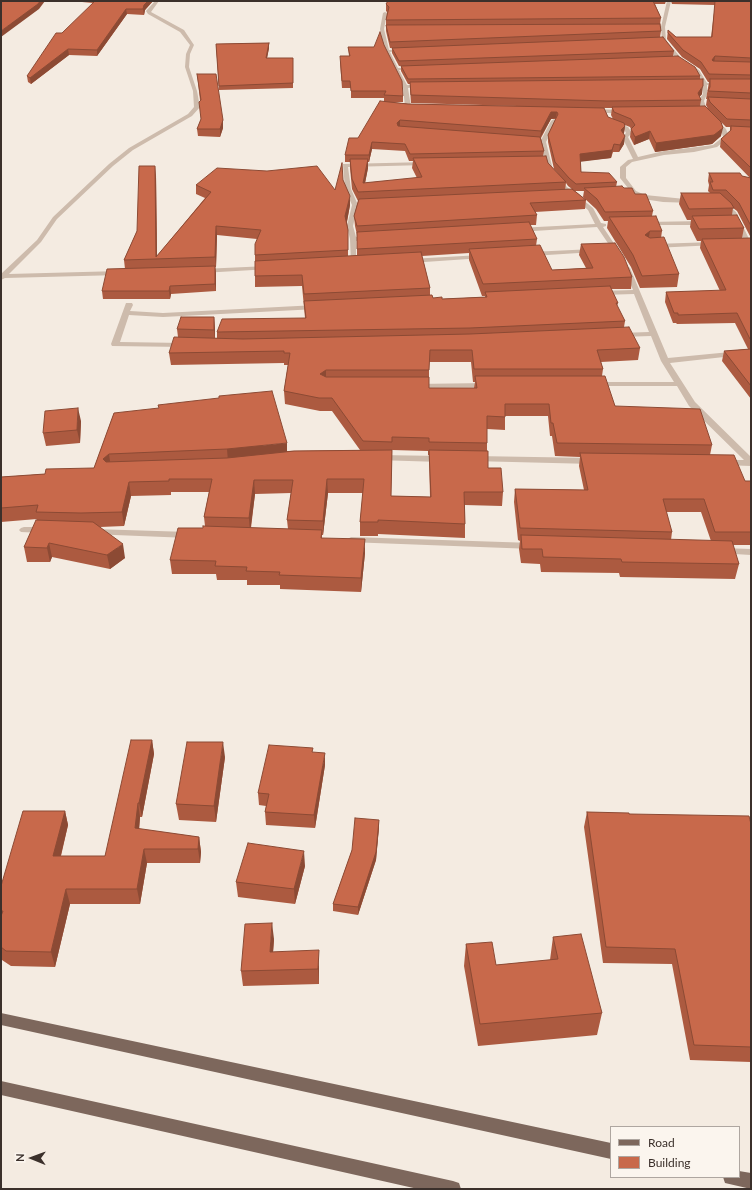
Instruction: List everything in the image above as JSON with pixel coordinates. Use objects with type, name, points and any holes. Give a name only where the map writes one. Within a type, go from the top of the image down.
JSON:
[{"type":"main road","points":[[1,1019],[610,1151]]},
{"type":"main road","points":[[1,1088],[453,1189]]},
{"type":"main road","points":[[735,1178],[751,1181]]},
{"type":"street","points":[[2,277],[39,241],[55,218],[111,165],[130,149],[190,116],[197,107],[195,91],[187,67],[188,54],[192,45],[182,31],[149,13],[148,11],[157,1]]},
{"type":"street","points":[[669,1],[663,27],[664,40],[679,59],[697,71],[705,84],[705,94],[701,101]]},
{"type":"street","points":[[386,13],[382,29],[387,51],[405,87],[408,107]]},
{"type":"street","points":[[656,27],[663,27]]},
{"type":"street","points":[[382,29],[390,29]]},
{"type":"street","points":[[656,41],[664,40]]},
{"type":"street","points":[[387,51],[411,50]]},
{"type":"street","points":[[671,59],[679,59]]},
{"type":"street","points":[[396,69],[420,68]]},
{"type":"street","points":[[681,84],[713,84]]},
{"type":"street","points":[[405,87],[428,86]]},
{"type":"street","points":[[701,101],[709,102]]},
{"type":"street","points":[[700,201],[663,200],[643,197],[634,192],[623,178],[623,167],[630,161],[664,153],[716,146],[726,138],[728,130],[705,111],[701,101]]},
{"type":"street","points":[[401,106],[416,107]]},
{"type":"street","points":[[583,111],[629,112]]},
{"type":"street","points":[[698,111],[705,111]]},
{"type":"street","points":[[606,112],[610,122],[626,128],[629,133],[626,137],[637,160]]},
{"type":"street","points":[[554,121],[543,142],[550,170],[565,188],[579,195],[591,209],[611,250],[626,268],[665,361],[692,404],[751,463]]},
{"type":"street","points":[[535,142],[543,142]]},
{"type":"street","points":[[540,162],[548,162]]},
{"type":"street","points":[[352,264],[353,239],[350,226],[355,205],[348,189],[345,165],[432,163]]},
{"type":"street","points":[[627,193],[634,192]]},
{"type":"street","points":[[561,196],[579,195]]},
{"type":"street","points":[[714,201],[722,201],[733,212],[750,243]]},
{"type":"street","points":[[355,205],[362,205]]},
{"type":"street","points":[[638,224],[715,223]]},
{"type":"street","points":[[730,223],[738,223]]},
{"type":"street","points":[[512,230],[614,225]]},
{"type":"street","points":[[353,239],[377,238]]},
{"type":"street","points":[[648,246],[725,243]]},
{"type":"street","points":[[740,243],[750,243]]},
{"type":"street","points":[[524,254],[600,250]]},
{"type":"street","points":[[400,261],[486,257]]},
{"type":"street","points":[[345,264],[360,263]]},
{"type":"street","points":[[197,271],[275,267]]},
{"type":"street","points":[[2,277],[127,273]]},
{"type":"street","points":[[590,294],[637,292]]},
{"type":"street","points":[[129,305],[115,344],[191,345]]},
{"type":"street","points":[[126,313],[163,315],[323,307]]},
{"type":"street","points":[[615,335],[654,334]]},
{"type":"street","points":[[665,361],[751,352]]},
{"type":"street","points":[[585,384],[679,384]]},
{"type":"street","points":[[404,386],[499,385]]},
{"type":"street","points":[[367,458],[453,459]]},
{"type":"street","points":[[469,459],[602,461]]},
{"type":"street","points":[[720,463],[751,463]]},
{"type":"street","points":[[24,530],[56,531]]},
{"type":"street","points":[[80,531],[200,535]]},
{"type":"street","points":[[344,540],[543,546]]},
{"type":"street","points":[[711,551],[751,552]]},
{"type":"building","points":[[1,1],[40,1],[1,31]]},
{"type":"building","points":[[95,1],[148,1],[144,5],[143,9],[126,9],[97,50],[68,49],[30,78],[27,76],[56,33],[62,33]]},
{"type":"building","points":[[388,1],[653,1],[661,18],[386,20],[389,7],[386,4]]},
{"type":"building","points":[[715,1],[751,1],[751,58],[715,56],[712,60],[751,62],[751,75],[709,74],[701,62],[683,50],[668,33],[668,30],[676,37],[712,37]]},
{"type":"building","points":[[660,24],[661,31],[390,42],[386,25]]},
{"type":"building","points":[[380,32],[384,45],[402,81],[403,96],[384,95],[386,91],[351,91],[350,81],[342,81],[340,56],[350,56],[348,47],[374,47]]},
{"type":"building","points":[[663,37],[674,51],[399,61],[392,48]]},
{"type":"building","points":[[269,43],[266,58],[293,58],[293,83],[219,86],[216,44]]},
{"type":"building","points":[[678,56],[695,67],[700,76],[408,79],[401,66]]},
{"type":"building","points":[[197,74],[216,74],[223,120],[220,129],[197,129],[201,119],[199,102],[201,100]]},
{"type":"building","points":[[703,79],[703,86],[698,93],[701,100],[607,101],[411,95],[410,82]]},
{"type":"building","points":[[710,79],[751,79],[751,93],[708,91],[710,87]]},
{"type":"building","points":[[708,97],[751,99],[751,120],[727,119],[710,102]]},
{"type":"building","points":[[380,101],[408,104],[604,108],[608,117],[624,123],[625,126],[621,130],[625,136],[620,145],[614,144],[612,150],[580,154],[581,172],[609,173],[617,182],[576,184],[555,162],[548,135],[558,114],[557,112],[551,112],[541,131],[400,120],[397,123],[398,126],[540,137],[544,151],[410,154],[405,144],[372,142],[369,155],[345,155],[349,138],[358,138]]},
{"type":"building","points":[[705,106],[721,122],[723,128],[714,135],[656,143],[650,131],[635,137],[631,129],[635,125],[631,119],[614,112],[612,107]]},
{"type":"building","points":[[731,126],[751,127],[751,168],[721,139],[731,130]]},
{"type":"building","points":[[546,156],[548,163],[566,182],[358,192],[352,179],[350,159],[368,159],[363,183],[422,177],[413,158]]},
{"type":"building","points":[[342,163],[343,180],[350,196],[345,216],[348,230],[348,250],[255,255],[255,244],[261,230],[216,226],[215,257],[124,260],[137,231],[139,166],[155,166],[156,257],[211,192],[196,185],[217,168],[267,171],[317,166],[335,190]]},
{"type":"building","points":[[709,173],[740,173],[742,176],[751,178],[751,226],[739,203],[726,190],[713,190],[710,182],[713,182]]},
{"type":"building","points":[[622,186],[624,188],[632,188],[635,194],[646,194],[653,211],[605,212],[597,199],[584,188]]},
{"type":"building","points":[[572,189],[586,200],[530,203],[537,215],[357,226],[354,216],[359,199]]},
{"type":"building","points":[[681,193],[720,193],[731,203],[734,208],[689,209]]},
{"type":"building","points":[[737,215],[744,228],[699,229],[692,216]]},
{"type":"building","points":[[656,216],[662,231],[650,231],[645,235],[650,238],[664,237],[679,274],[642,276],[633,255],[609,217]]},
{"type":"building","points":[[529,222],[537,239],[357,249],[357,232]]},
{"type":"building","points":[[751,238],[751,339],[737,313],[678,315],[678,313],[674,313],[666,292],[726,290],[702,239]]},
{"type":"building","points":[[615,243],[624,257],[632,277],[483,284],[469,249],[540,245],[552,270],[593,268],[581,244]]},
{"type":"building","points":[[421,252],[430,288],[304,294],[302,275],[255,276],[255,261]]},
{"type":"building","points":[[215,266],[215,284],[170,286],[169,291],[102,291],[107,269]]},
{"type":"building","points":[[610,286],[625,321],[470,328],[217,332],[222,319],[306,318],[304,301],[432,295],[433,298],[442,297],[442,299],[487,297],[485,292]]},
{"type":"building","points":[[181,317],[214,317],[214,330],[177,329]]},
{"type":"building","points":[[629,327],[640,348],[597,350],[603,369],[474,369],[472,350],[430,350],[429,370],[326,370],[320,374],[326,377],[429,377],[429,388],[477,388],[475,376],[605,376],[615,406],[700,409],[712,445],[557,443],[553,423],[551,423],[549,404],[505,404],[505,417],[487,416],[487,443],[429,442],[429,438],[392,437],[392,442],[363,441],[332,398],[319,398],[284,391],[290,353],[284,353],[284,351],[169,353],[174,337],[243,339],[470,334]]},
{"type":"building","points":[[751,349],[751,386],[724,351]]},
{"type":"building","points":[[272,391],[287,443],[227,449],[109,454],[103,459],[106,462],[227,458],[294,451],[392,450],[391,496],[431,497],[429,450],[488,451],[488,468],[501,468],[503,492],[464,492],[465,524],[378,520],[378,522],[360,522],[364,479],[327,479],[323,521],[287,520],[293,480],[254,480],[249,518],[204,517],[212,479],[169,479],[169,481],[129,482],[122,512],[36,512],[38,505],[1,508],[1,477],[45,474],[46,469],[94,468],[114,413],[159,408],[158,405],[219,398],[219,396]]},
{"type":"building","points":[[78,408],[77,430],[43,433],[45,411]]},
{"type":"building","points":[[580,453],[734,455],[745,481],[751,481],[751,532],[715,532],[704,499],[663,499],[672,532],[520,528],[515,489],[588,490]]},
{"type":"building","points":[[36,520],[93,522],[123,544],[107,555],[49,543],[47,548],[24,547]]},
{"type":"building","points":[[203,526],[322,530],[321,538],[365,539],[361,578],[279,575],[280,572],[246,571],[247,567],[215,566],[216,561],[170,560],[178,528],[203,528]]},
{"type":"building","points":[[521,535],[732,541],[739,564],[622,562],[621,559],[543,557],[542,549],[522,549]]},
{"type":"building","points":[[131,740],[152,740],[138,803],[135,828],[199,837],[198,849],[144,849],[137,889],[66,889],[51,952],[6,951],[1,947],[1,916],[3,911],[1,911],[1,886],[23,811],[65,811],[53,856],[105,856]]},
{"type":"building","points":[[187,742],[223,742],[214,806],[176,804]]},
{"type":"building","points":[[269,745],[313,748],[312,752],[325,753],[314,815],[265,812],[269,794],[258,793]]},
{"type":"building","points":[[587,812],[749,816],[751,824],[751,1047],[694,1045],[675,949],[606,947]]},
{"type":"building","points":[[355,818],[379,820],[376,852],[358,907],[333,904],[352,850]]},
{"type":"building","points":[[248,843],[304,851],[294,889],[236,882]]},
{"type":"building","points":[[272,923],[270,952],[319,950],[318,969],[241,971],[245,924]]},
{"type":"building","points":[[581,934],[602,1013],[480,1024],[466,944],[492,942],[496,965],[558,959],[553,937]]}]
